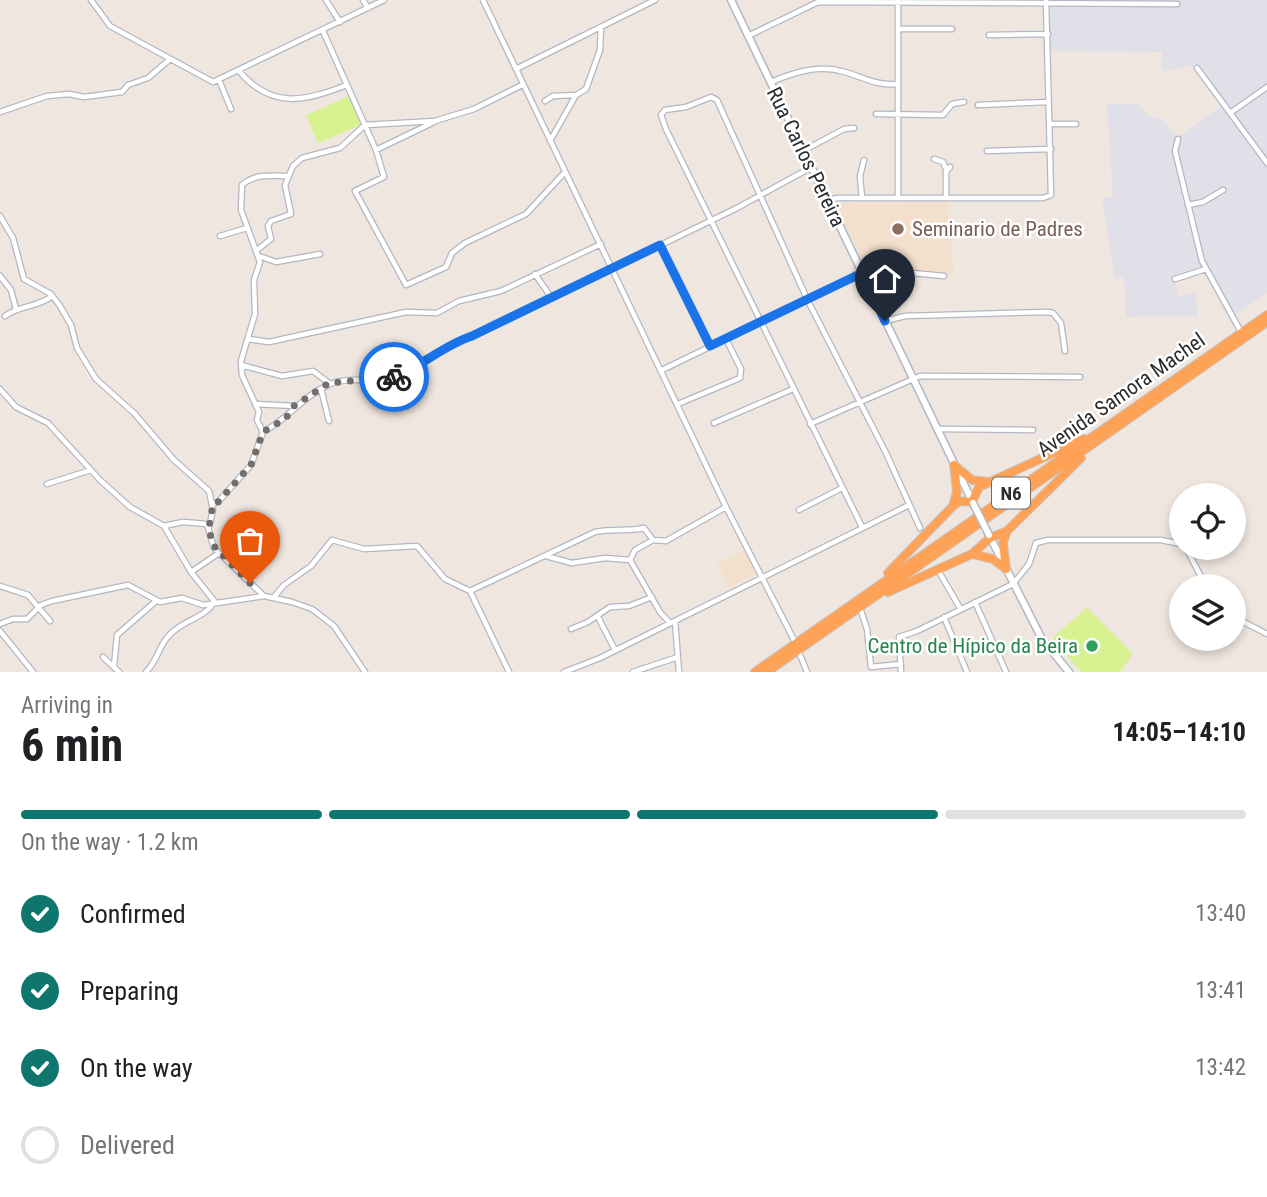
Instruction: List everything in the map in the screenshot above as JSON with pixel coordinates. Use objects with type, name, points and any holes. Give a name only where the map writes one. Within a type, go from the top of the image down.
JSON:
[{"type":"highway","name":"Avenida Samora Machel","points":[[755,672],[860,607],[1267,315]]},
{"type":"highway","name":"Avenida Samora Machel","points":[[767,672],[796,646],[873,589],[1267,322]]},
{"type":"highway","points":[[873,589],[953,506],[960,501],[972,502],[975,491],[988,482],[1093,440]]},
{"type":"highway","points":[[1006,569],[1003,542],[1007,531],[1093,440]]},
{"type":"highway","points":[[954,465],[972,480],[988,482]]},
{"type":"highway","points":[[953,506],[957,492],[954,465]]},
{"type":"highway","points":[[870,600],[972,554],[989,537],[1007,531]]},
{"type":"highway","points":[[972,554],[985,556],[1006,569]]},
{"type":"main road","name":"Rua Carlos Pereira","points":[[731,0],[989,537],[1042,639],[1069,672]]},
{"type":"street","points":[[91,0],[110,26],[205,80],[219,80],[384,0]]},
{"type":"street","points":[[326,0],[340,22]]},
{"type":"street","points":[[363,0],[368,8]]},
{"type":"street","points":[[482,0],[807,672]]},
{"type":"street","points":[[516,69],[655,0]]},
{"type":"street","points":[[748,36],[818,1],[1177,4]]},
{"type":"street","points":[[898,1],[898,197]]},
{"type":"street","points":[[827,201],[838,198],[1047,197],[1053,187],[1046,1]]},
{"type":"street","points":[[545,101],[555,96],[576,95],[586,89],[600,50],[601,27]]},
{"type":"street","points":[[898,29],[952,29]]},
{"type":"street","points":[[323,31],[376,150],[383,178],[355,191],[406,285],[446,267],[452,253],[465,243],[526,214],[565,172]]},
{"type":"street","points":[[989,35],[1048,34]]},
{"type":"street","points":[[0,112],[47,96],[69,94],[85,97],[122,92],[128,85],[148,78],[169,60]]},
{"type":"street","points":[[770,82],[799,71],[831,68],[876,85],[898,83]]},
{"type":"street","points":[[1197,68],[1267,163]]},
{"type":"street","points":[[239,71],[250,84],[289,100],[307,99],[347,85]]},
{"type":"street","points":[[219,80],[231,109]]},
{"type":"street","points":[[376,150],[435,121],[474,109],[522,85]]},
{"type":"street","points":[[1230,113],[1267,87]]},
{"type":"street","points":[[550,141],[576,95]]},
{"type":"street","points":[[862,527],[666,129],[661,115],[665,110],[715,97],[762,195],[808,301],[920,528]]},
{"type":"street","points":[[876,114],[943,115],[952,104],[964,102]]},
{"type":"street","points":[[978,105],[1048,102]]},
{"type":"street","points":[[257,250],[271,239],[268,226],[271,221],[291,214],[285,191],[287,176],[300,160],[340,148],[365,125],[435,121]]},
{"type":"street","points":[[1049,124],[1076,124]]},
{"type":"street","points":[[803,151],[844,129],[854,128]]},
{"type":"street","points":[[1178,139],[1175,150],[1206,269],[1241,333]]},
{"type":"street","points":[[987,151],[1051,149]]},
{"type":"street","points":[[934,159],[943,162],[948,168],[946,197]]},
{"type":"street","points":[[862,198],[860,176],[864,160]]},
{"type":"street","points":[[263,432],[286,418],[294,406],[329,383],[396,377],[453,342],[613,268],[762,195],[810,168]]},
{"type":"street","points":[[213,504],[246,472],[257,453],[263,432],[243,382],[241,365],[255,314],[254,280],[259,256],[239,200],[242,185],[266,174],[287,176]]},
{"type":"street","points":[[1188,205],[1203,202],[1223,190]]},
{"type":"street","points":[[0,216],[13,238],[24,279],[52,296],[71,325],[77,348],[96,379],[135,414],[174,460],[208,489],[213,504],[209,527],[212,544],[264,596]]},
{"type":"street","points":[[220,236],[247,228]]},
{"type":"street","points":[[248,338],[269,342],[406,312],[437,313],[459,302],[501,291],[601,244]]},
{"type":"street","points":[[660,245],[710,346]]},
{"type":"street","points":[[259,256],[276,262],[320,254]]},
{"type":"street","points":[[1175,279],[1206,269]]},
{"type":"street","points":[[662,370],[808,301],[860,271],[944,276]]},
{"type":"street","points":[[536,274],[551,297]]},
{"type":"street","points":[[0,276],[11,290],[16,309]]},
{"type":"street","points":[[5,316],[16,309],[43,304],[52,296]]},
{"type":"street","points":[[885,321],[905,316],[1047,312],[1053,313],[1061,323],[1065,351]]},
{"type":"street","points":[[678,404],[740,378],[741,369],[726,338]]},
{"type":"street","points":[[241,365],[282,376],[313,371],[329,383]]},
{"type":"street","points":[[810,424],[912,378],[1080,377]]},
{"type":"street","points":[[0,389],[16,407],[48,423],[90,470],[130,507],[164,526],[191,572],[215,602]]},
{"type":"street","points":[[321,389],[329,421]]},
{"type":"street","points":[[714,423],[793,389]]},
{"type":"street","points":[[254,404],[294,406]]},
{"type":"street","points":[[939,429],[1033,430]]},
{"type":"street","points":[[47,484],[90,470]]},
{"type":"street","points":[[799,510],[842,488]]},
{"type":"street","points":[[564,672],[615,650],[760,576],[909,505]]},
{"type":"street","points":[[630,560],[635,550],[653,540],[666,541],[726,507]]},
{"type":"street","points":[[164,526],[183,522],[205,523],[209,527]]},
{"type":"street","points":[[470,591],[590,534],[610,528],[628,532],[644,528],[653,540]]},
{"type":"street","points":[[274,597],[284,585],[311,566],[332,540],[364,549],[417,546],[445,579],[470,591],[509,672]]},
{"type":"street","points":[[901,672],[899,637],[1013,584],[1029,564],[1035,544],[1042,541],[1169,542]]},
{"type":"street","points":[[191,572],[219,553]]},
{"type":"street","points":[[545,555],[572,563],[605,558],[630,560]]},
{"type":"street","points":[[630,560],[660,612],[672,622],[679,672]]},
{"type":"street","points":[[937,569],[960,608]]},
{"type":"street","points":[[0,624],[13,619],[27,619],[38,608],[52,601],[128,585],[156,601]]},
{"type":"street","points":[[0,586],[27,594],[51,621]]},
{"type":"street","points":[[114,666],[117,635],[156,601],[182,598],[203,605],[264,596],[312,609],[324,617],[334,625],[365,672]]},
{"type":"street","points":[[571,629],[598,617],[610,607],[629,606],[652,597]]},
{"type":"street","points":[[146,672],[167,638],[188,621],[206,614],[215,602]]},
{"type":"street","points":[[975,602],[1006,672]]},
{"type":"street","points":[[860,607],[870,670],[901,664]]},
{"type":"street","points":[[598,617],[615,650]]},
{"type":"street","points":[[944,617],[967,672]]},
{"type":"street","points":[[1246,624],[1267,635]]},
{"type":"street","points":[[0,631],[33,672]]},
{"type":"street","points":[[103,657],[119,672]]},
{"type":"street","points":[[633,672],[678,657]]},
{"type":"shaded area","points":[[1048,0],[1267,0],[1267,293],[1235,315],[1207,268],[1175,277],[1179,296],[1195,293],[1198,316],[1126,317],[1124,277],[1115,278],[1102,197],[1113,197],[1107,104],[1139,104],[1147,115],[1162,119],[1178,138],[1222,105],[1192,66],[1162,71],[1162,52],[1051,51]]},
{"type":"shaded area","name":"Seminario de Padres","points":[[947,202],[954,274],[866,267],[835,207],[836,203]]},
{"type":"shaded area","points":[[745,550],[756,574],[729,587],[717,564]]},
{"type":"green space","points":[[349,96],[361,125],[318,143],[306,115]]},
{"type":"green space","name":"Centro de Hípico da Beira","points":[[1087,608],[1133,654],[1120,672],[1081,672],[1052,638]]},
{"type":"way so far","points":[[250,583],[214,548],[209,527],[213,504],[246,472],[257,453],[263,432],[278,424],[294,406],[329,383],[394,377]]},
{"type":"place","name":"Seminario de Padres","points":[[898,229]]},
{"type":"place","name":"Centro de Hípico da Beira","points":[[1092,646]]},
{"type":"route","points":[[394,377],[443,351],[453,342],[472,336],[660,245],[710,346],[862,273],[885,321]]}]
